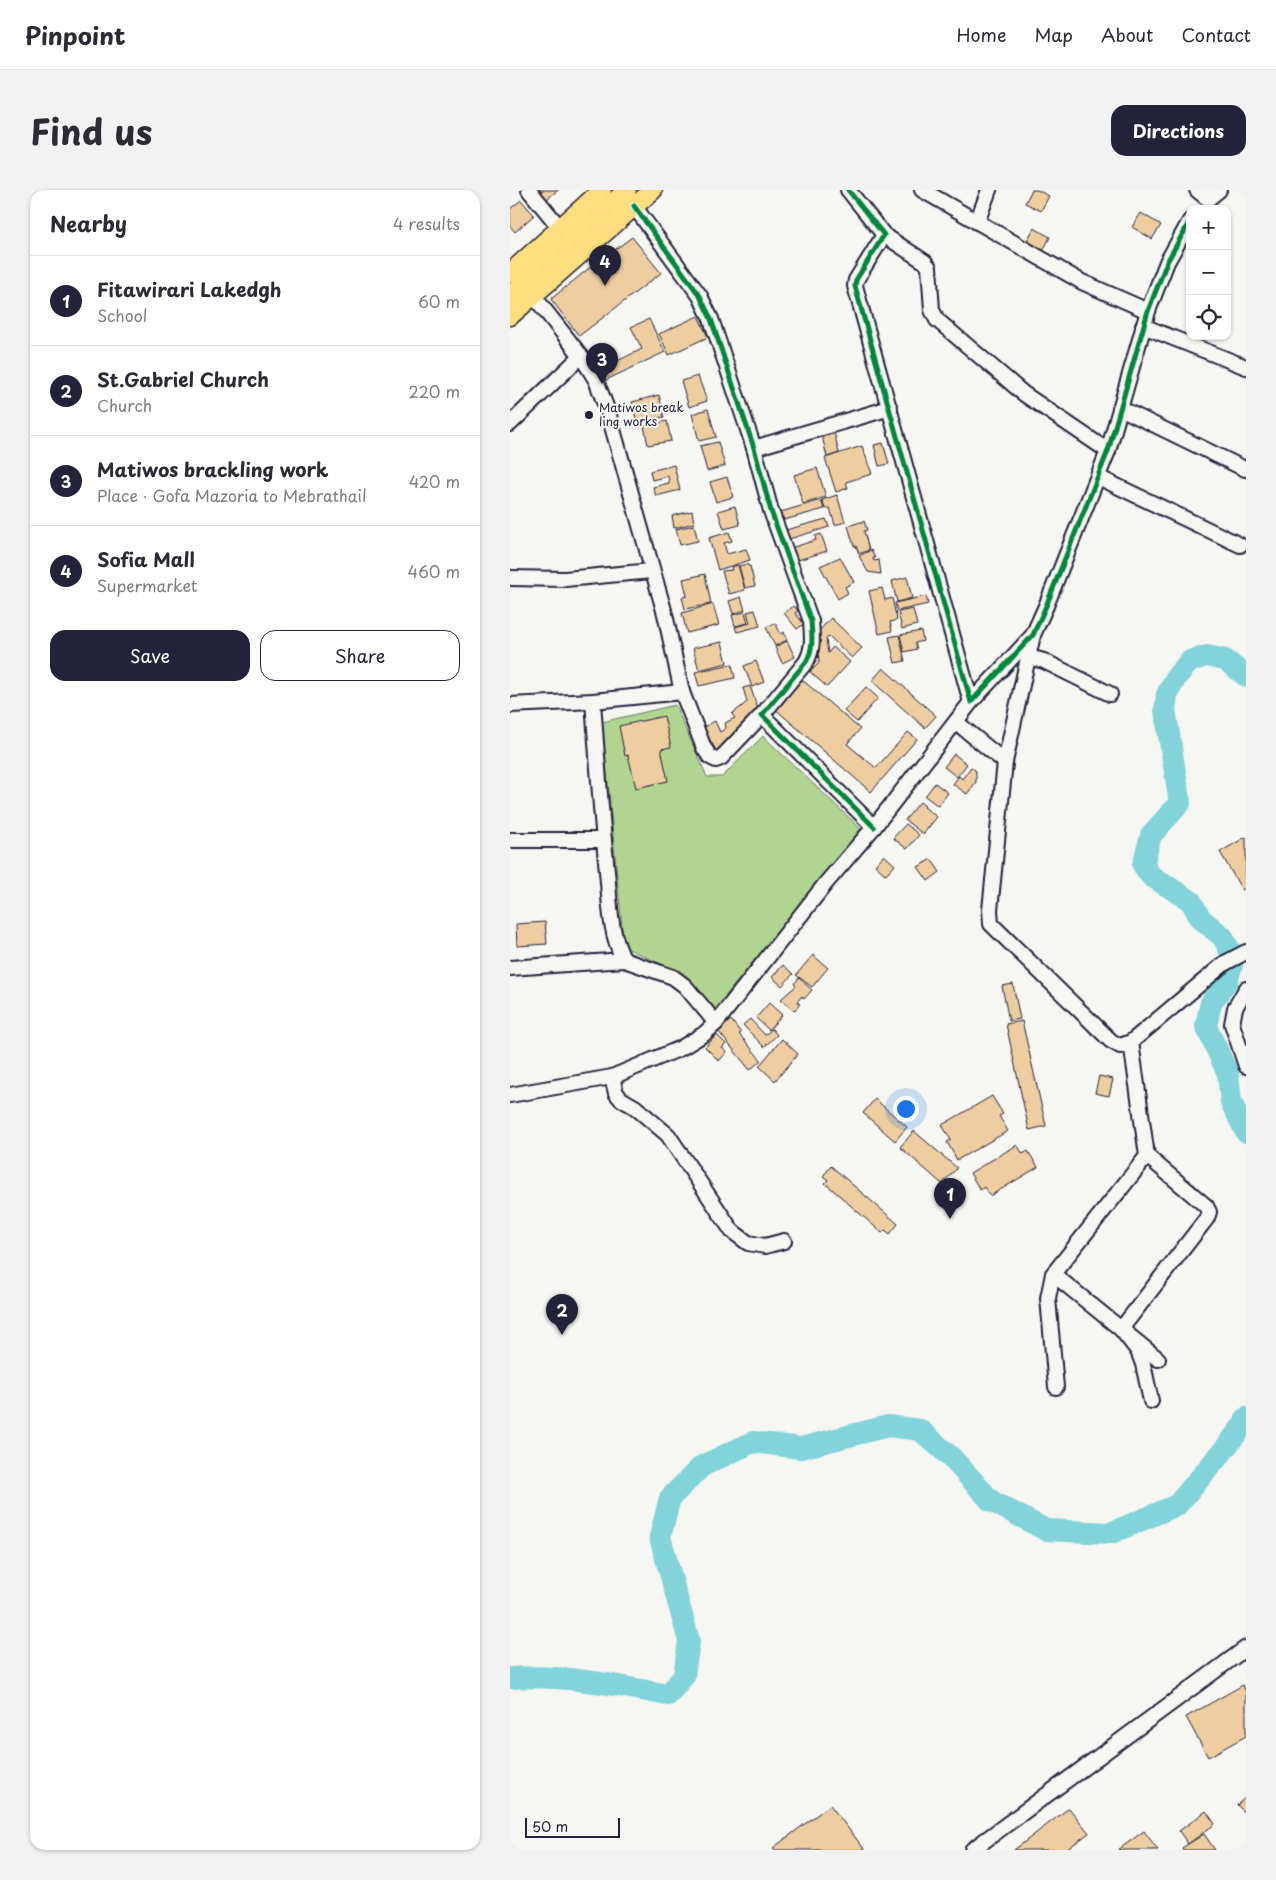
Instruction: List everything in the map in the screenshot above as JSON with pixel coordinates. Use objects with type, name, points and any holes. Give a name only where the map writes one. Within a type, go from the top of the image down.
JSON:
[{"type":"main road","points":[[510,273],[602,190]]},
{"type":"main road","points":[[510,295],[627,190]]},
{"type":"main road","points":[[510,316],[653,190]]},
{"type":"street","points":[[528,190],[560,228]]},
{"type":"street","points":[[922,190],[1082,282],[1148,311]]},
{"type":"street","points":[[977,222],[989,190]]},
{"type":"street","points":[[1197,190],[1209,199]]},
{"type":"street","points":[[850,191],[884,235],[929,267],[932,310],[937,320],[1024,394],[1108,451]]},
{"type":"street","points":[[533,295],[581,356],[596,380],[608,412],[665,614],[682,692],[704,748],[710,757],[716,760],[721,758],[762,715],[806,662],[811,653],[812,636],[810,621],[771,512],[754,448],[712,319],[700,296],[634,206]]},
{"type":"street","points":[[1186,229],[1167,262],[1148,311],[1108,451],[1033,634],[1005,762],[990,910],[991,924],[1111,1041],[1120,1046],[1132,1042],[1225,963],[1246,952]]},
{"type":"street","points":[[884,235],[856,280],[855,286],[971,702]]},
{"type":"street","points":[[1143,326],[1246,367]]},
{"type":"street","points":[[510,424],[581,356]]},
{"type":"street","points":[[754,448],[890,408]]},
{"type":"street","points":[[1120,408],[1246,469]]},
{"type":"street","points":[[1098,477],[1240,545]]},
{"type":"street","points":[[510,578],[565,580],[652,571]]},
{"type":"street","points":[[510,1095],[612,1077],[681,1048],[716,1024],[826,883],[874,827],[971,702],[1033,634]]},
{"type":"street","points":[[1028,657],[1044,661],[1110,694]]},
{"type":"street","points":[[510,705],[593,701],[682,692]]},
{"type":"street","points":[[593,701],[612,922],[616,946],[624,960]]},
{"type":"street","points":[[762,715],[874,827]]},
{"type":"street","points":[[956,722],[1005,762]]},
{"type":"street","points":[[510,840],[604,840]]},
{"type":"street","points":[[510,968],[624,960],[673,977],[685,986],[716,1024]]},
{"type":"street","points":[[1246,989],[1235,1008],[1232,1024],[1246,1066]]},
{"type":"street","points":[[1121,1329],[1207,1218],[1209,1212],[1206,1206],[1147,1156],[1132,1042]]},
{"type":"street","points":[[612,1077],[616,1092],[621,1099],[635,1107],[668,1135],[732,1231],[748,1243],[765,1246],[784,1241]]},
{"type":"street","points":[[1056,1387],[1048,1298],[1053,1274],[1147,1156]]},
{"type":"street","points":[[1053,1274],[1158,1360]]},
{"type":"street","points":[[1121,1329],[1138,1351],[1143,1364],[1151,1401]]},
{"type":"street","points":[[972,1850],[1246,1648]]},
{"type":"green space","points":[[675,705],[707,777],[722,777],[763,736],[861,829],[714,1010],[683,974],[624,947],[602,722]]},
{"type":"building","points":[[538,190],[558,190],[546,200]]},
{"type":"building","points":[[1032,190],[1037,190],[1049,196],[1041,211],[1025,203]]},
{"type":"building","points":[[521,200],[534,215],[515,232],[510,226],[510,209]]},
{"type":"building","points":[[1141,213],[1161,225],[1152,239],[1132,227]]},
{"type":"building","points":[[1034,228],[1050,237],[1041,255],[1024,246]]},
{"type":"building","points":[[632,237],[661,273],[579,336],[551,299],[593,265],[610,262],[608,255]]},
{"type":"building","points":[[698,316],[708,337],[669,355],[659,334]]},
{"type":"building","points":[[649,319],[665,352],[606,380],[597,362],[610,355],[613,363],[642,349],[631,327]]},
{"type":"building","points":[[698,376],[707,401],[689,407],[681,381]]},
{"type":"building","points":[[659,395],[664,417],[637,423],[632,402]]},
{"type":"building","points":[[708,409],[716,437],[699,441],[692,414]]},
{"type":"building","points":[[667,421],[671,441],[648,445],[644,426]]},
{"type":"building","points":[[834,432],[839,453],[827,457],[822,436]]},
{"type":"building","points":[[718,442],[725,466],[707,471],[700,446]]},
{"type":"building","points":[[883,443],[889,464],[879,466],[874,445]]},
{"type":"building","points":[[862,446],[872,474],[846,482],[848,488],[836,492],[825,458]]},
{"type":"building","points":[[674,465],[680,490],[656,496],[653,487],[669,483],[668,476],[652,480],[650,471]]},
{"type":"building","points":[[817,468],[826,497],[803,504],[794,475]]},
{"type":"building","points":[[727,477],[733,497],[716,502],[710,482]]},
{"type":"building","points":[[837,495],[845,522],[835,525],[830,508],[825,509],[822,500]]},
{"type":"building","points":[[821,500],[824,509],[784,520],[781,512]]},
{"type":"building","points":[[735,506],[740,525],[724,529],[718,511]]},
{"type":"building","points":[[692,511],[694,523],[674,528],[672,516]]},
{"type":"building","points":[[826,519],[829,527],[789,539],[786,530]]},
{"type":"building","points":[[864,521],[867,530],[864,531],[869,550],[859,554],[856,546],[854,546],[848,526]]},
{"type":"building","points":[[694,525],[698,541],[680,545],[676,529]]},
{"type":"building","points":[[729,532],[732,541],[724,543],[727,554],[746,549],[750,560],[718,570],[709,538]]},
{"type":"building","points":[[821,534],[827,551],[795,561],[791,548],[816,540],[815,536]]},
{"type":"building","points":[[871,550],[875,558],[873,558],[874,561],[879,560],[881,574],[868,572],[859,556]]},
{"type":"building","points":[[840,557],[854,582],[845,587],[848,593],[838,599],[820,566]]},
{"type":"building","points":[[747,564],[750,566],[755,586],[745,588],[739,566]]},
{"type":"building","points":[[738,565],[745,590],[729,594],[722,571],[732,570],[731,567]]},
{"type":"building","points":[[705,574],[711,604],[685,609],[682,597],[687,596],[683,579]]},
{"type":"building","points":[[907,577],[912,598],[897,602],[892,581]]},
{"type":"building","points":[[882,588],[885,600],[892,598],[897,620],[890,622],[892,631],[879,634],[869,591]]},
{"type":"building","points":[[926,596],[928,604],[897,611],[895,603]]},
{"type":"building","points":[[741,597],[745,610],[733,614],[729,601]]},
{"type":"building","points":[[713,604],[719,625],[687,633],[682,613]]},
{"type":"building","points":[[794,606],[798,611],[795,613],[804,624],[797,629],[784,613]]},
{"type":"building","points":[[913,609],[917,625],[902,629],[898,612]]},
{"type":"building","points":[[755,610],[760,626],[737,632],[735,627],[750,623],[747,612]]},
{"type":"building","points":[[745,612],[748,623],[735,626],[732,615]]},
{"type":"building","points":[[831,618],[862,648],[852,658],[829,636],[826,639],[828,653],[833,647],[850,662],[827,687],[810,672],[819,663],[817,633]]},
{"type":"building","points":[[775,623],[781,634],[784,632],[787,640],[775,646],[766,627]]},
{"type":"building","points":[[921,631],[923,641],[915,643],[917,649],[904,652],[900,635]]},
{"type":"building","points":[[899,635],[905,661],[895,663],[889,637]]},
{"type":"building","points":[[787,641],[795,657],[782,663],[775,647]]},
{"type":"building","points":[[722,642],[727,663],[699,670],[693,648]]},
{"type":"building","points":[[756,661],[764,682],[752,687],[744,666]]},
{"type":"building","points":[[732,664],[735,678],[699,686],[695,672]]},
{"type":"building","points":[[883,668],[936,716],[925,728],[872,681]]},
{"type":"building","points":[[800,678],[860,729],[847,744],[876,768],[908,732],[917,739],[871,792],[774,708]]},
{"type":"building","points":[[750,686],[758,709],[717,752],[703,728],[715,721],[720,732],[726,728],[725,723],[735,718],[732,714],[747,702],[743,688]]},
{"type":"building","points":[[866,687],[878,698],[857,722],[844,711]]},
{"type":"building","points":[[664,716],[671,747],[661,749],[668,781],[636,788],[628,755],[625,756],[619,726]]},
{"type":"building","points":[[954,754],[967,764],[957,777],[944,767]]},
{"type":"building","points":[[971,767],[976,771],[976,782],[967,794],[953,784],[959,776],[962,779]]},
{"type":"building","points":[[935,783],[948,793],[938,806],[925,796]]},
{"type":"building","points":[[920,802],[937,817],[923,834],[905,820]]},
{"type":"building","points":[[906,824],[919,835],[907,849],[893,838]]},
{"type":"building","points":[[1246,837],[1246,888],[1242,890],[1220,852]]},
{"type":"building","points":[[884,855],[895,865],[886,875],[875,865]]},
{"type":"building","points":[[931,859],[940,872],[928,881],[918,867]]},
{"type":"building","points":[[545,922],[547,944],[517,946],[516,924]]},
{"type":"building","points":[[813,955],[828,968],[812,987],[796,975]]},
{"type":"building","points":[[783,965],[793,974],[782,986],[772,977]]},
{"type":"building","points":[[799,978],[812,990],[804,999],[802,996],[797,1002],[800,1004],[794,1011],[781,999],[796,986],[794,984]]},
{"type":"building","points":[[1013,984],[1020,1019],[1009,1021],[1002,986]]},
{"type":"building","points":[[769,1003],[782,1015],[769,1030],[756,1018]]},
{"type":"building","points":[[750,1019],[765,1035],[772,1029],[777,1035],[764,1047],[743,1025]]},
{"type":"building","points":[[731,1020],[741,1033],[739,1034],[761,1060],[750,1070],[718,1031]]},
{"type":"building","points":[[1022,1021],[1046,1126],[1029,1130],[1006,1024]]},
{"type":"building","points":[[717,1035],[726,1044],[722,1048],[727,1052],[719,1061],[705,1047]]},
{"type":"building","points":[[782,1039],[798,1054],[775,1081],[759,1066]]},
{"type":"building","points":[[1099,1076],[1113,1079],[1109,1096],[1095,1093]]},
{"type":"building","points":[[992,1096],[1003,1114],[999,1116],[1008,1131],[957,1160],[947,1142],[951,1140],[942,1125]]},
{"type":"building","points":[[875,1099],[907,1127],[895,1141],[863,1113]]},
{"type":"building","points":[[914,1131],[957,1168],[942,1184],[900,1147]]},
{"type":"building","points":[[1017,1145],[1023,1154],[1028,1151],[1038,1167],[990,1196],[984,1187],[980,1190],[970,1173]]},
{"type":"building","points":[[831,1166],[898,1224],[890,1234],[885,1230],[882,1233],[825,1183],[828,1180],[823,1176]]},
{"type":"building","points":[[1243,1685],[1246,1692],[1246,1736],[1208,1757],[1186,1717]]},
{"type":"building","points":[[1246,1797],[1246,1814],[1237,1805]]},
{"type":"building","points":[[830,1805],[865,1850],[775,1850],[773,1848]]},
{"type":"building","points":[[1069,1808],[1089,1833],[1066,1850],[1014,1850]]},
{"type":"building","points":[[1206,1811],[1215,1824],[1188,1844],[1179,1831]]},
{"type":"building","points":[[1144,1831],[1158,1850],[1118,1850]]},
{"type":"building","points":[[1204,1834],[1215,1850],[1183,1850],[1182,1848]]},
{"type":"waterway","points":[[1246,676],[1225,660],[1207,656],[1190,661],[1177,676],[1167,694],[1165,710],[1180,803],[1151,835],[1143,865],[1151,876],[1191,901],[1200,918],[1223,937],[1231,953],[1232,965],[1227,981],[1211,1003],[1206,1026],[1228,1074],[1231,1102],[1246,1132]]},
{"type":"waterway","points":[[510,1678],[569,1679],[668,1695],[684,1676],[689,1641],[660,1537],[670,1498],[702,1466],[753,1442],[801,1448],[888,1426],[920,1430],[951,1457],[991,1501],[1046,1530],[1111,1533],[1177,1505],[1223,1451],[1244,1424],[1246,1418]]},
{"type":"cycle path","points":[[848,190],[884,235],[856,280],[855,286],[971,702],[1033,635],[1108,451],[1148,311],[1167,262],[1186,228]]},
{"type":"cycle path","points":[[634,206],[700,296],[711,319],[754,448],[771,511],[811,621],[812,637],[809,657],[762,715],[874,827]]},
{"type":"place","name":"Sofia Mall","points":[[605,286]]},
{"type":"place","name":"Matiwos brackling work","points":[[602,384]]},
{"type":"place","name":"Matiwos break ling works","points":[[589,415]]},
{"type":"place","name":"Fitawirari Lakedgh","points":[[950,1219]]},
{"type":"place","name":"St.Gabriel Church","points":[[562,1335]]}]
